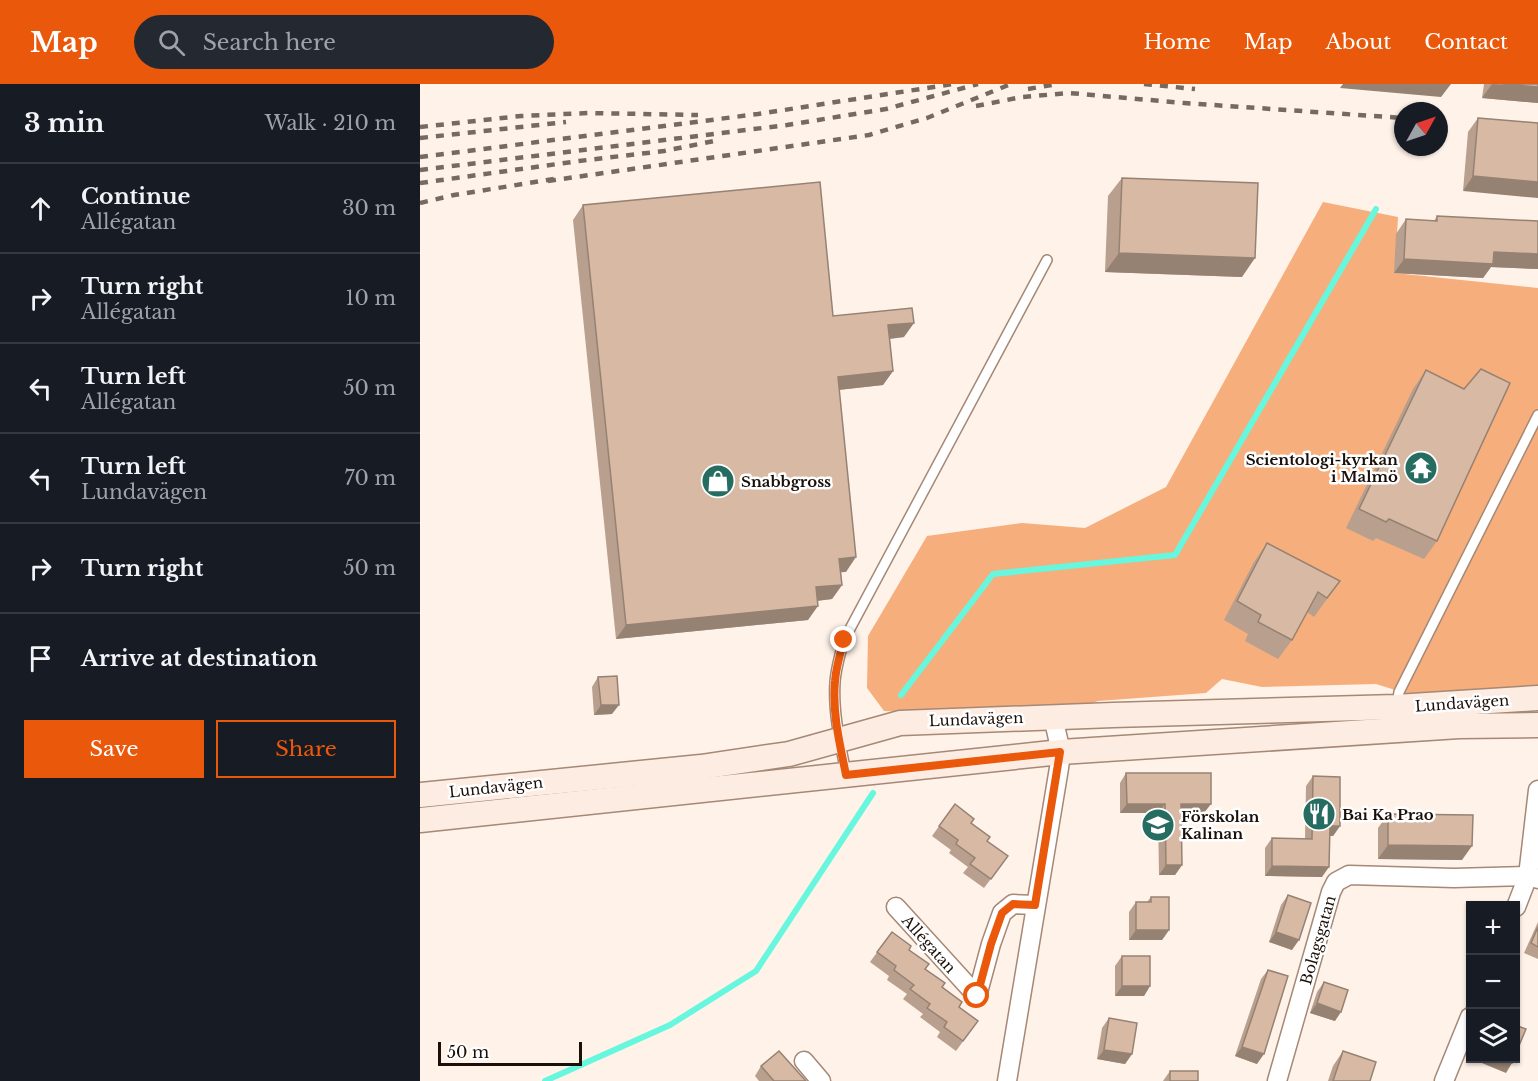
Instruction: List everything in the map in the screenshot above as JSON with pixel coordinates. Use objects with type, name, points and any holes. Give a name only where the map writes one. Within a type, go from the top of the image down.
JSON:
[{"type":"main road","name":"Lundavägen","points":[[420,795],[701,766],[789,754],[900,723],[1396,707],[1538,698]]},
{"type":"main road","name":"Lundavägen","points":[[420,820],[1060,752],[1459,726],[1538,725]]},
{"type":"street","points":[[1006,1081],[1060,752],[1053,717]]},
{"type":"street","points":[[1519,901],[1533,877],[1538,790]]},
{"type":"street","name":"Bolagsgatan","points":[[1277,1081],[1331,892],[1336,882],[1349,875],[1454,878],[1533,877]]},
{"type":"street","name":"Allégatan","points":[[896,907],[977,996],[1002,913],[1013,904],[1035,905]]},
{"type":"street","points":[[1444,1081],[1466,1027]]},
{"type":"street","points":[[804,1061],[821,1081]]},
{"type":"lane","points":[[846,775],[836,716],[835,684],[837,662],[844,640],[1047,260]]},
{"type":"lane","points":[[1396,707],[1400,692],[1538,415]]},
{"type":"shaded area","points":[[1323,202],[1398,217],[1395,273],[1538,288],[1538,693],[1424,699],[1376,684],[1262,687],[1222,679],[1206,693],[1098,701],[1073,710],[933,713],[884,711],[867,688],[868,636],[927,536],[1022,523],[1085,528],[1166,487]]},
{"type":"building","points":[[1502,84],[1538,84],[1538,87]]},
{"type":"building","points":[[1478,118],[1538,123],[1538,182],[1473,176]]},
{"type":"building","points":[[1122,178],[1258,183],[1255,258],[1119,253]]},
{"type":"building","name":"Snabbgross","points":[[820,182],[833,316],[912,308],[914,323],[888,325],[893,371],[838,377],[856,557],[839,559],[842,585],[816,587],[818,606],[626,625],[583,205]]},
{"type":"building","points":[[1437,216],[1538,221],[1538,254],[1494,252],[1493,264],[1404,259],[1406,219],[1437,221]]},
{"type":"building","points":[[1481,369],[1510,383],[1437,541],[1389,519],[1386,522],[1359,509],[1426,370],[1464,389]]},
{"type":"building","points":[[1267,543],[1340,581],[1327,598],[1318,592],[1292,640],[1258,622],[1261,615],[1237,601]]},
{"type":"building","points":[[617,676],[619,705],[601,705],[598,677]]},
{"type":"building","points":[[1126,773],[1211,773],[1211,804],[1181,804],[1182,865],[1166,865],[1165,804],[1127,804]]},
{"type":"building","points":[[1313,776],[1340,777],[1340,826],[1330,826],[1329,867],[1272,866],[1272,838],[1312,839]]},
{"type":"building","points":[[955,804],[974,819],[971,823],[990,837],[987,841],[1008,856],[991,879],[970,864],[975,858],[956,844],[958,840],[939,826]]},
{"type":"building","points":[[1388,814],[1473,815],[1472,846],[1388,845]]},
{"type":"building","points":[[1288,895],[1311,903],[1299,940],[1276,932]]},
{"type":"building","points":[[1151,897],[1169,897],[1169,930],[1136,930],[1136,902],[1151,902]]},
{"type":"building","points":[[1538,927],[1538,947],[1531,943]]},
{"type":"building","points":[[892,932],[911,946],[909,950],[929,964],[925,969],[945,983],[942,987],[962,1002],[959,1007],[978,1021],[963,1041],[944,1027],[947,1022],[927,1008],[930,1004],[910,989],[914,985],[894,970],[896,966],[877,952]]},
{"type":"building","points":[[1122,956],[1150,956],[1150,986],[1122,986]]},
{"type":"building","points":[[1268,970],[1288,976],[1264,1054],[1242,1047]]},
{"type":"building","points":[[1324,982],[1348,990],[1341,1012],[1317,1003]]},
{"type":"building","points":[[1109,1018],[1137,1023],[1132,1054],[1104,1050]]},
{"type":"building","points":[[1520,1027],[1526,1029],[1520,1043]]},
{"type":"building","points":[[779,1051],[806,1081],[774,1081],[761,1066]]},
{"type":"building","points":[[1343,1051],[1376,1062],[1370,1081],[1333,1081]]},
{"type":"building","points":[[1170,1071],[1198,1071],[1198,1081],[1170,1081]]},
{"type":"waterway","points":[[901,695],[993,574],[1175,555],[1376,209]]},
{"type":"waterway","points":[[545,1081],[670,1025],[756,971],[873,793]]},
{"type":"railway","points":[[420,157],[758,114],[953,84]]},
{"type":"railway","points":[[420,170],[787,125],[886,109],[978,84]]},
{"type":"railway","points":[[548,181],[869,135],[927,118],[1011,84]]},
{"type":"railway","points":[[1028,89],[1057,84]]},
{"type":"railway","points":[[1144,84],[1195,89]]},
{"type":"railway","points":[[976,106],[1022,97],[1069,93],[1394,117]]},
{"type":"railway","points":[[420,127],[521,116],[588,113],[698,115]]},
{"type":"railway","points":[[420,138],[566,122]]},
{"type":"railway","points":[[420,183],[664,151],[714,141]]},
{"type":"railway","points":[[420,203],[454,195],[554,179]]},
{"type":"place","name":"Scientologi-kyrkan i Malmö","points":[[1421,468]]},
{"type":"place","name":"Snabbgross","points":[[718,481]]},
{"type":"place","name":"Bai Ka Prao","points":[[1319,814]]},
{"type":"place","name":"Förskolan Kalinan","points":[[1158,825]]},
{"type":"route","points":[[844,640],[837,662],[835,684],[836,716],[846,775],[1060,752],[1035,905],[1013,904],[1002,913],[977,996]]}]
